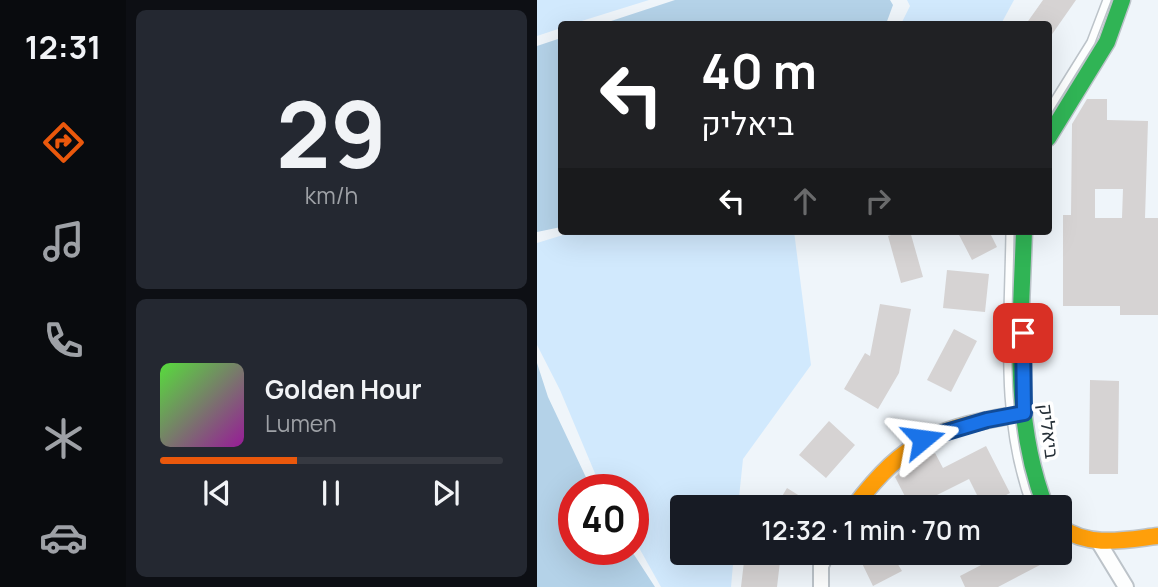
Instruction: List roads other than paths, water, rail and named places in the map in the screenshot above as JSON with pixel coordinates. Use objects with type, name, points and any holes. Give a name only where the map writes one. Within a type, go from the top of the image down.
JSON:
[{"type":"street","points":[[1052,131],[1107,42],[1122,0]]},
{"type":"street","name":"ביאליק","points":[[1024,235],[1018,414],[1041,495]]},
{"type":"street","points":[[863,495],[878,475],[923,439],[1018,414]]},
{"type":"street","points":[[1072,535],[1098,541],[1158,536]]},
{"type":"street","points":[[1098,541],[1126,587]]},
{"type":"street","points":[[821,565],[821,587]]},
{"type":"lane","points":[[1052,105],[1091,42],[1107,0]]},
{"type":"lane","name":"ביאליק","points":[[1010,235],[1020,476],[1027,495]]},
{"type":"lane","points":[[1072,540],[1098,541]]}]
